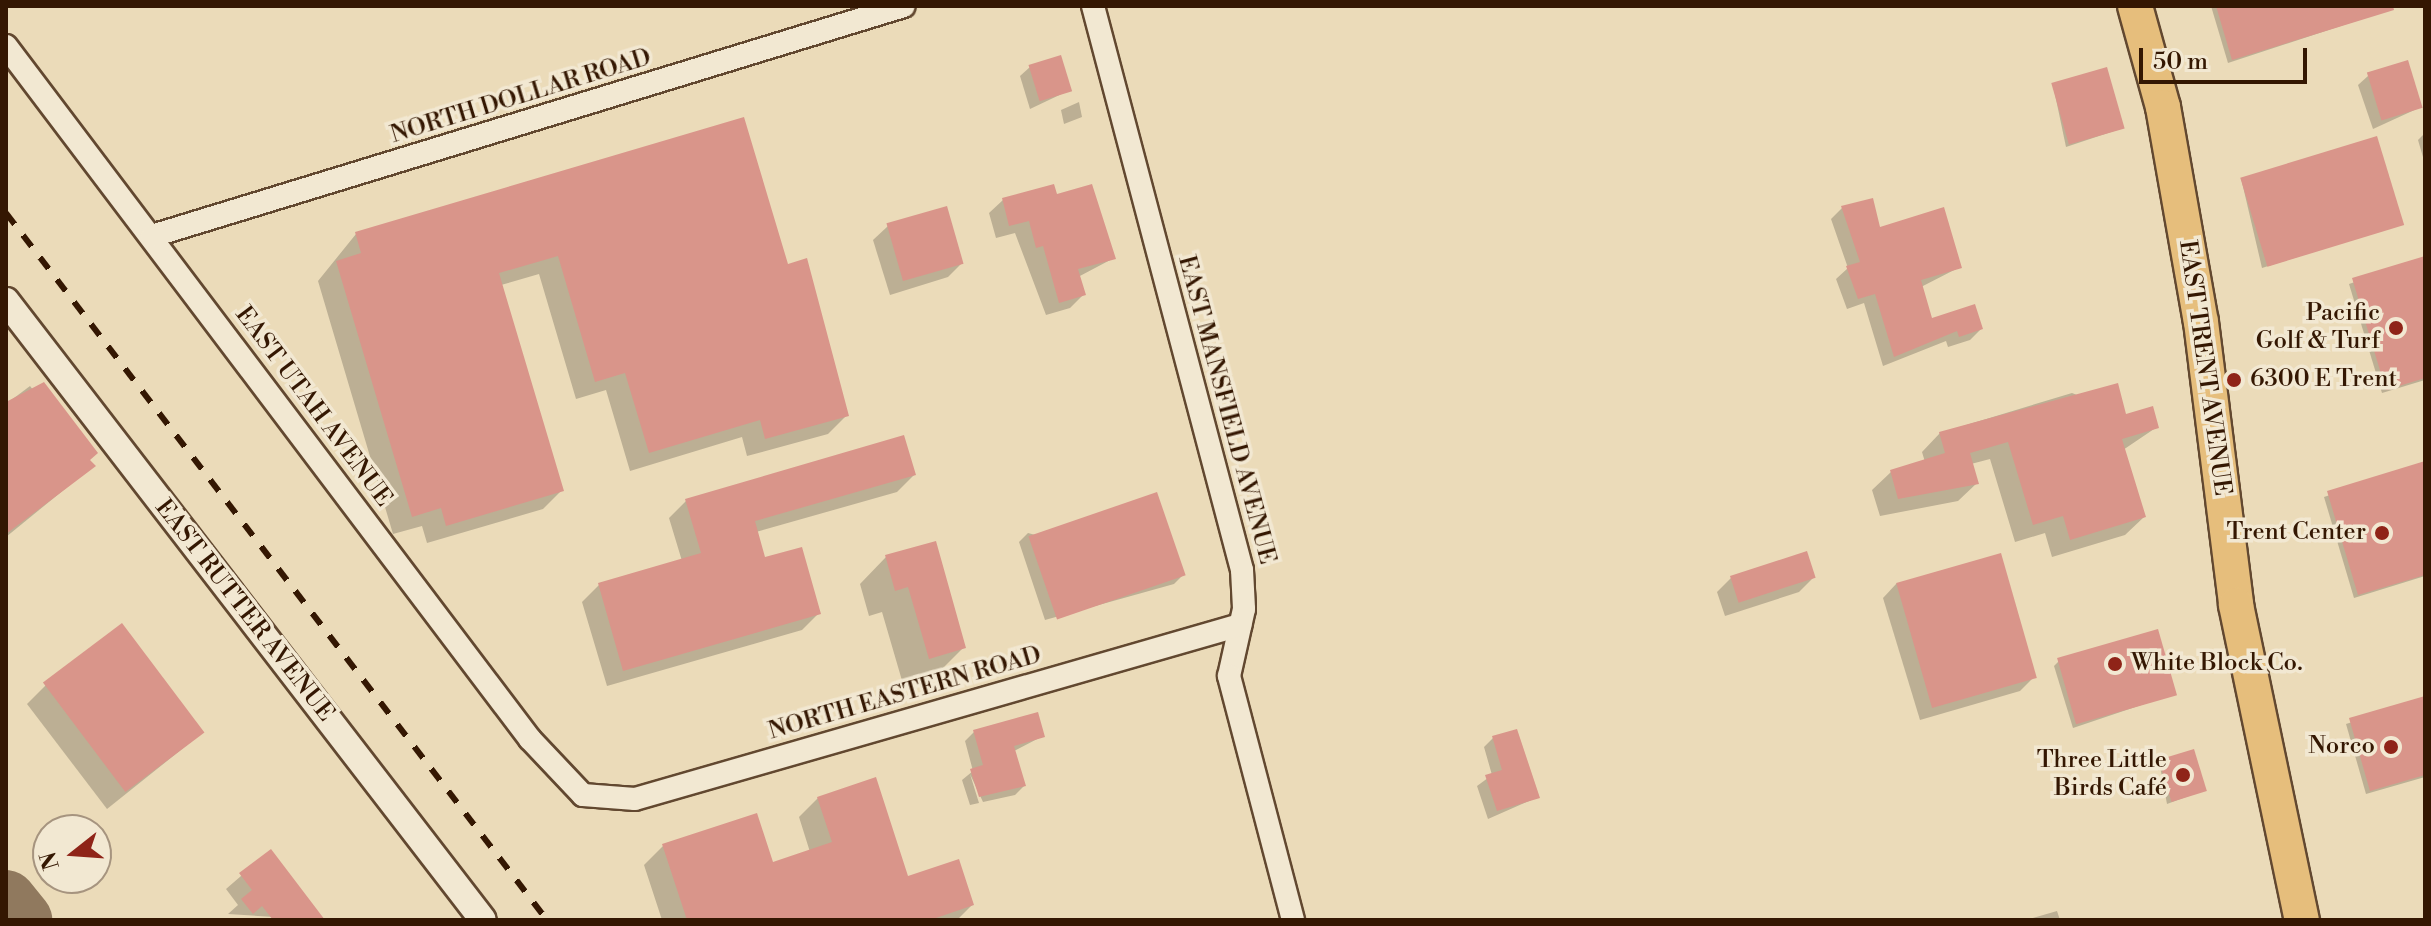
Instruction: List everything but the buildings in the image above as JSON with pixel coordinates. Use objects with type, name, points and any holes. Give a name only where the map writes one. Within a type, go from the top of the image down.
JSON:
[{"type":"main road","name":"EAST TRENT AVENUE","points":[[2135,6],[2165,121],[2201,322],[2240,632],[2302,920]]},
{"type":"street","name":"NORTH DOLLAR ROAD","points":[[152,236],[904,6]]},
{"type":"street","name":"EAST MANSFIELD AVENUE","points":[[1093,6],[1242,570],[1240,625],[1230,658],[1231,689],[1293,920]]},
{"type":"street","name":"EAST UTAH AVENUE","points":[[6,46],[530,739],[583,795]]},
{"type":"street","name":"EAST RUTTER AVENUE","points":[[6,301],[483,920]]},
{"type":"street","name":"NORTH EASTERN ROAD","points":[[583,795],[635,799],[1240,625]]},
{"type":"taxiway","points":[[6,900],[22,920]]},
{"type":"railway","points":[[6,213],[547,920]]},
{"type":"place","name":"Pacific Golf & Turf","points":[[2396,328]]},
{"type":"place","name":"6300 E Trent","points":[[2234,380]]},
{"type":"place","name":"Trent Center","points":[[2382,533]]},
{"type":"place","name":"White Block Co.","points":[[2115,664]]},
{"type":"place","name":"Norco","points":[[2391,747]]},
{"type":"place","name":"Three Little Birds Café","points":[[2183,775]]}]
